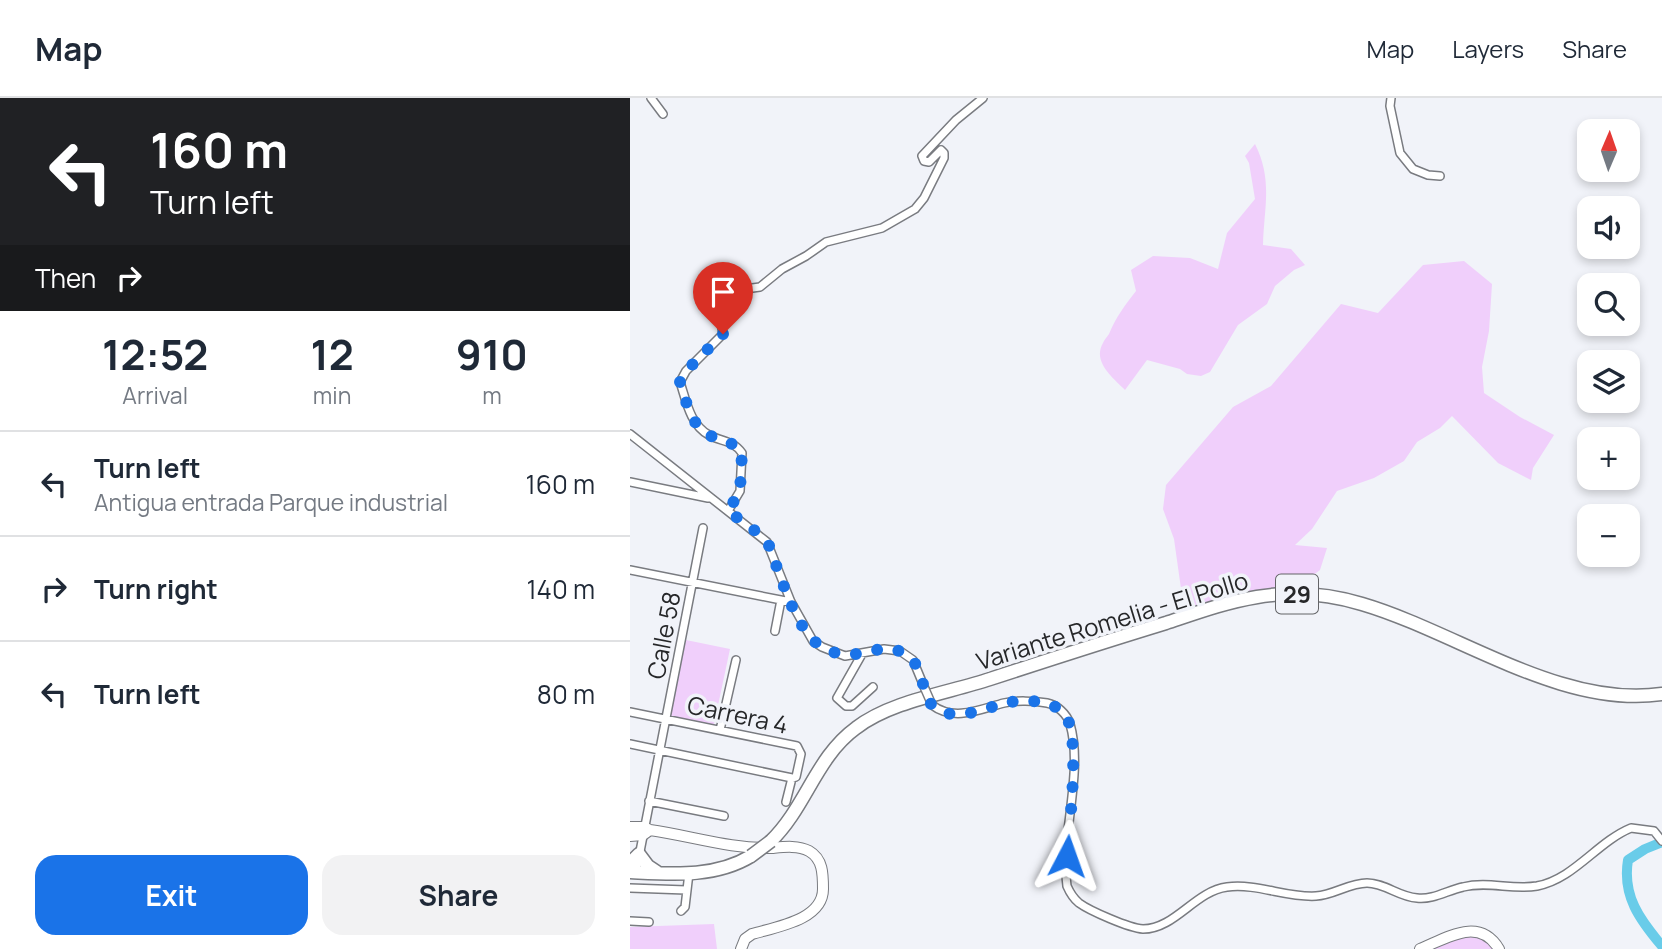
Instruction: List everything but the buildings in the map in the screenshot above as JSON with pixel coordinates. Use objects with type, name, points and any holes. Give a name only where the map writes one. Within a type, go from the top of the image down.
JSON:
[{"type":"highway","name":"Variante Romelia - El Pollo","points":[[634,865],[648,866],[660,873],[718,871],[751,856],[786,825],[829,754],[842,738],[868,719],[1134,632],[1257,597],[1299,594],[1342,599],[1379,610],[1573,687],[1626,697],[1662,694]]},
{"type":"main road","points":[[630,827],[730,847],[795,847],[808,851],[820,862],[823,895],[817,908],[806,916],[752,934],[745,939],[741,949]]},
{"type":"main road","points":[[630,836],[646,831]]},
{"type":"main road","points":[[1420,949],[1470,931],[1485,934],[1499,949]]},
{"type":"street","points":[[651,98],[663,114]]},
{"type":"street","points":[[728,511],[740,491],[742,453],[735,444],[708,435],[698,426],[691,415],[680,382],[686,371],[723,334],[718,306],[723,296],[730,291],[760,287],[782,269],[826,242],[882,228],[915,209],[924,198],[944,153],[941,150],[929,162],[924,161],[922,156],[956,120],[983,98]]},
{"type":"street","points":[[1391,98],[1390,106],[1400,153],[1413,169],[1427,175],[1440,176]]},
{"type":"street","points":[[630,434],[767,542],[806,632],[822,647],[845,656],[884,649],[906,654],[917,667],[932,705],[940,711],[966,713],[1014,702],[1046,703],[1066,715],[1070,724],[1074,755],[1067,886],[1081,904],[1138,928],[1162,924],[1199,898],[1218,888],[1229,886],[1316,896],[1369,883],[1405,896],[1423,898],[1479,884],[1538,886],[1562,876],[1623,831],[1635,827],[1654,831],[1662,841]]},
{"type":"street","points":[[630,482],[712,498]]},
{"type":"street","name":"Calle 58","points":[[634,865],[646,831],[649,800],[704,528]]},
{"type":"street","points":[[630,570],[791,602]]},
{"type":"street","points":[[775,631],[781,600]]},
{"type":"street","points":[[862,654],[837,698],[846,706],[852,706],[873,687]]},
{"type":"street","points":[[720,730],[736,660]]},
{"type":"street","name":"Carrera 4","points":[[630,712],[797,746],[801,754],[796,777],[792,778]]},
{"type":"street","points":[[630,744],[792,778],[786,802]]},
{"type":"street","points":[[649,800],[724,816]]},
{"type":"street","points":[[681,911],[685,907],[689,873]]},
{"type":"street","points":[[630,887],[686,890]]},
{"type":"street","points":[[630,921],[649,922]]},
{"type":"shaded area","points":[[1255,144],[1261,157],[1266,182],[1263,245],[1291,249],[1305,265],[1294,270],[1275,286],[1267,304],[1238,325],[1210,372],[1201,376],[1187,374],[1180,369],[1147,360],[1125,390],[1105,369],[1100,350],[1136,291],[1131,270],[1153,256],[1190,258],[1218,269],[1227,233],[1255,199],[1249,163],[1245,156]]},
{"type":"shaded area","points":[[1464,261],[1492,284],[1489,331],[1482,367],[1484,393],[1554,435],[1533,468],[1531,480],[1498,463],[1452,416],[1440,428],[1417,442],[1404,461],[1374,478],[1337,491],[1312,529],[1295,545],[1327,548],[1320,570],[1288,594],[1185,617],[1174,539],[1163,509],[1166,485],[1233,407],[1271,386],[1341,304],[1378,313],[1423,265]]},
{"type":"shaded area","points":[[681,639],[730,649],[713,729],[665,719]]},
{"type":"shaded area","points":[[714,924],[717,949],[630,949],[630,927]]},
{"type":"shaded area","points":[[1480,932],[1494,949],[1420,949]]},
{"type":"waterway","points":[[1662,842],[1628,860],[1627,873],[1634,907],[1662,946]]},
{"type":"route","points":[[723,334],[703,352],[680,382],[691,415],[698,426],[708,435],[735,444],[742,453],[740,491],[728,511],[767,542],[806,632],[822,647],[845,656],[884,649],[906,654],[917,667],[932,705],[940,711],[966,713],[1014,702],[1046,703],[1066,715],[1070,724],[1074,755],[1067,856]]}]
